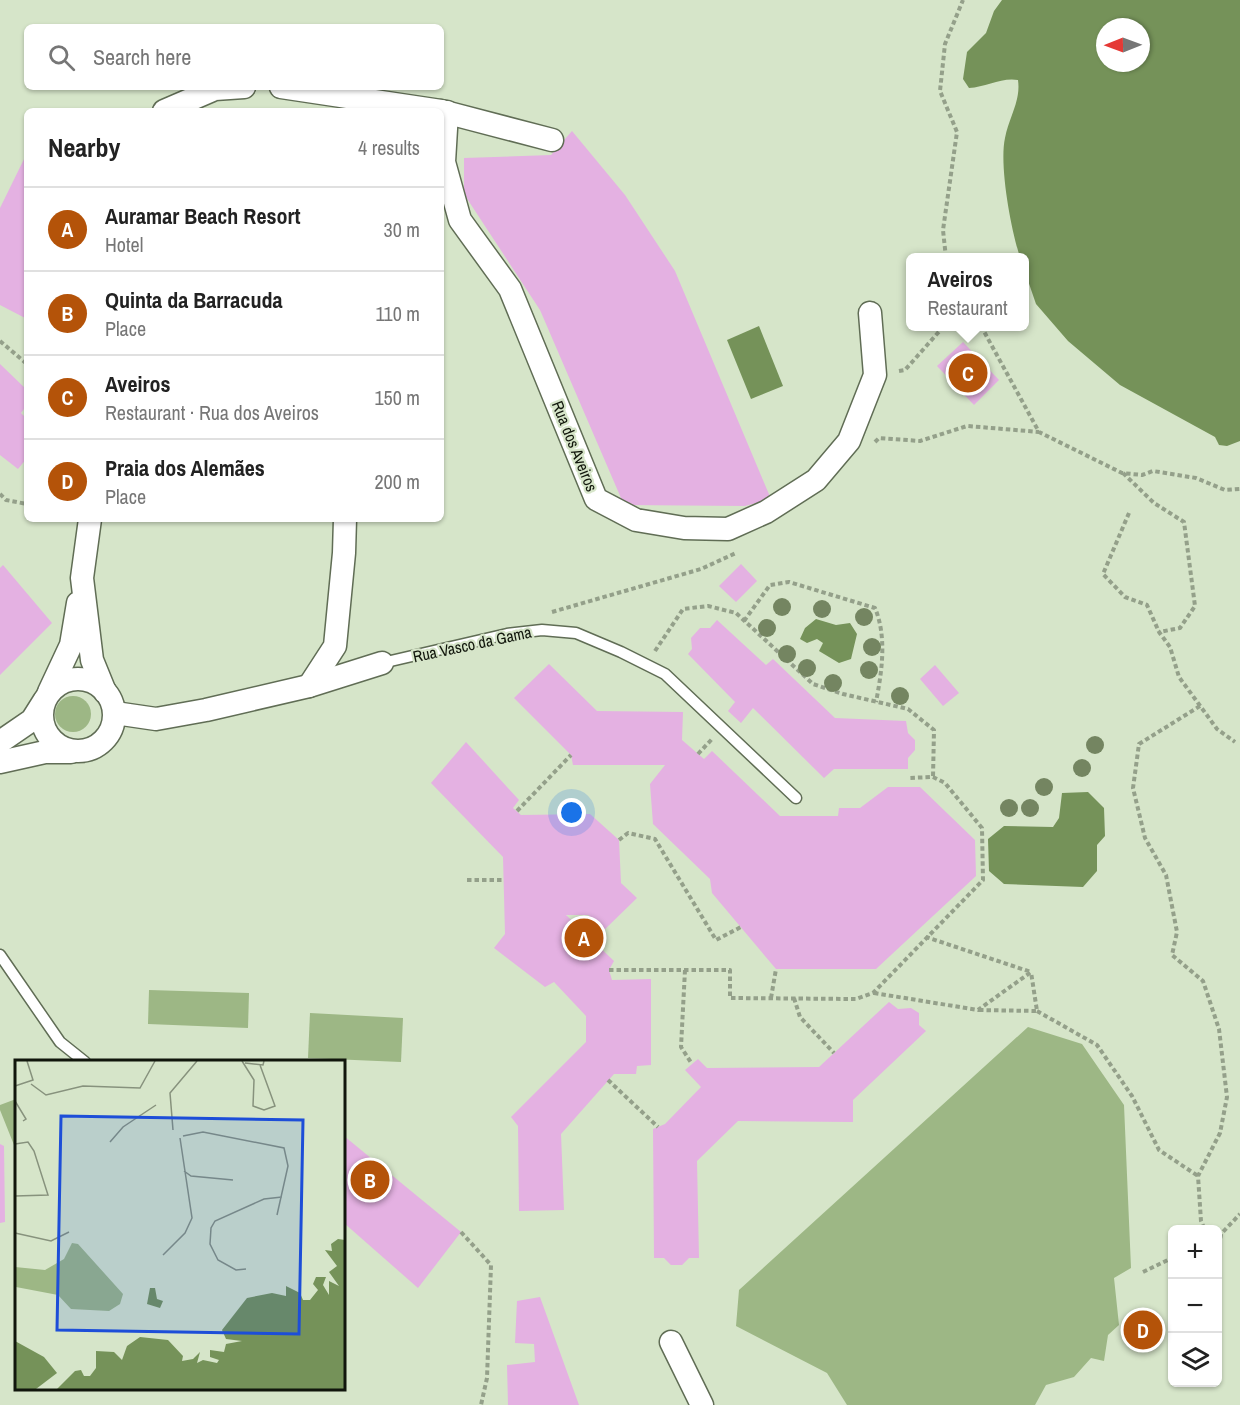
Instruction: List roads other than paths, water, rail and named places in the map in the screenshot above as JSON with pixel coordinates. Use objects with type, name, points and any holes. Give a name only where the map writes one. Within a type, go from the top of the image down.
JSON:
[{"type":"street","points":[[171,108],[213,90]]},
{"type":"street","points":[[301,90],[423,108]]},
{"type":"street","points":[[444,111],[552,140]]},
{"type":"street","name":"Rua dos Aveiros","points":[[444,162],[460,220],[510,289],[596,499],[636,520],[684,528],[728,529],[766,512],[816,480],[849,441],[874,375],[870,313]]},
{"type":"street","points":[[0,742],[32,720],[71,645],[90,522]]},
{"type":"street","points":[[309,686],[336,646],[345,553],[345,522]]},
{"type":"street","points":[[0,762],[45,752],[91,750],[100,744],[112,730],[115,714],[92,660],[82,578]]},
{"type":"street","name":"Rua Vasco da Gama","points":[[115,714],[156,718],[206,710],[309,686],[382,663]]},
{"type":"street","points":[[71,752],[59,747],[47,735],[41,720],[46,696],[58,683],[82,678],[99,685],[105,692]]},
{"type":"street","points":[[671,1342],[702,1405]]},
{"type":"lane","name":"Rua Vasco da Gama","points":[[382,663],[507,634],[542,630],[576,633],[665,674],[796,798]]},
{"type":"lane","points":[[0,955],[60,1042],[83,1060]]},
{"type":"place","name":"Aveiros","points":[[968,373]]},
{"type":"place","name":"Auramar Beach Resort","points":[[584,938]]},
{"type":"place","name":"Quinta da Barracuda","points":[[370,1180]]},
{"type":"place","name":"Praia dos Alemães","points":[[1143,1330]]}]
